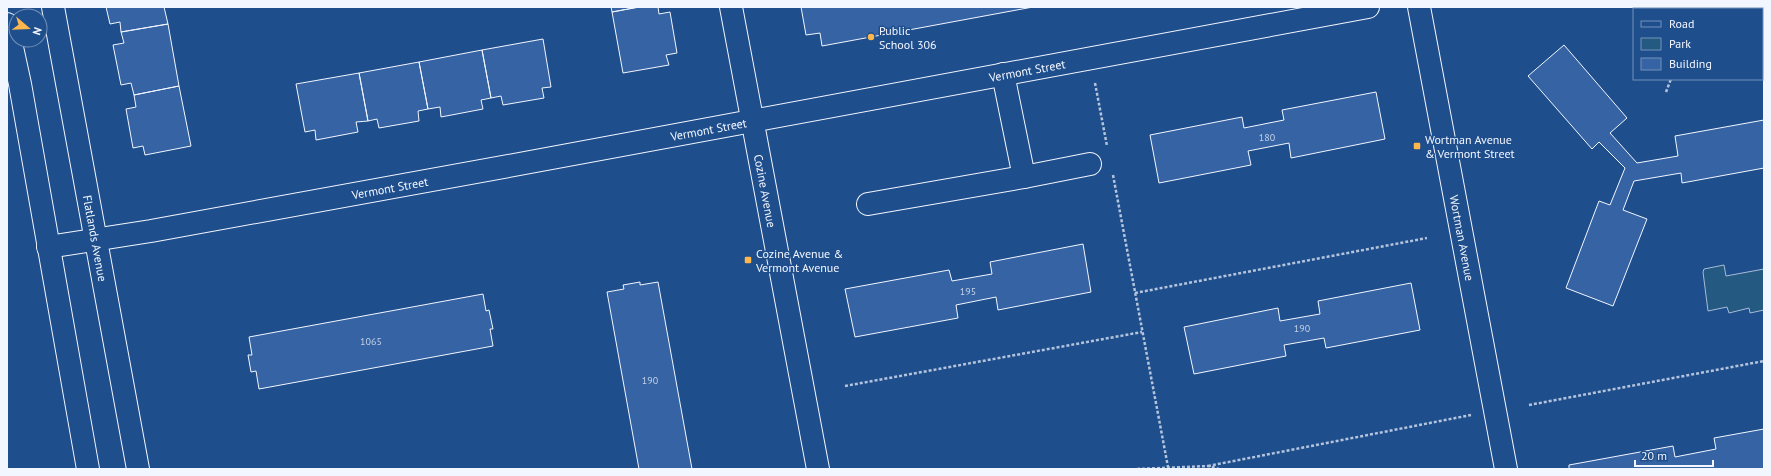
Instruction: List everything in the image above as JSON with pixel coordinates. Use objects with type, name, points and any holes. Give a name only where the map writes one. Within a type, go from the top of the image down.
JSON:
[{"type":"street","name":"Flatlands Avenue","points":[[53,7],[97,239],[138,469]]},
{"type":"street","name":"Cozine Avenue","points":[[731,7],[818,469]]},
{"type":"street","name":"Vermont Street","points":[[48,247],[752,121],[1368,7]]},
{"type":"street","name":"Wortman Avenue","points":[[1419,7],[1506,469]]},
{"type":"street","points":[[7,24],[20,84],[88,469]]},
{"type":"street","points":[[1003,74],[1024,177]]},
{"type":"street","points":[[868,204],[1090,164]]},
{"type":"path","points":[[1091,58],[1108,152]]},
{"type":"path","points":[[1666,92],[1671,80]]},
{"type":"path","points":[[1112,168],[1168,467]]},
{"type":"path","points":[[1135,293],[1427,238]]},
{"type":"path","points":[[845,386],[1142,332]]},
{"type":"path","points":[[1529,405],[1764,361]]},
{"type":"path","points":[[1137,469],[1208,466],[1471,415]]},
{"type":"path","points":[[1208,466],[1219,469]]},
{"type":"green space","points":[[1724,265],[1726,276],[1764,269],[1764,310],[1750,313],[1749,308],[1729,313],[1727,307],[1708,311],[1703,272],[1704,269]]},
{"type":"building","points":[[106,7],[164,7],[168,24],[121,32],[120,22],[110,24]]},
{"type":"building","points":[[611,7],[639,7],[612,12]]},
{"type":"building","points":[[639,7],[658,7],[659,14],[670,12],[677,53],[666,55],[669,65],[623,73],[612,12]]},
{"type":"building","points":[[801,7],[1033,7],[822,46],[820,33],[806,35]]},
{"type":"building","points":[[168,24],[179,86],[134,95],[131,83],[121,85],[113,45],[124,43],[121,32]]},
{"type":"building","points":[[543,39],[551,87],[542,88],[544,98],[503,105],[501,96],[491,98],[482,50]]},
{"type":"building","points":[[1564,45],[1627,118],[1610,133],[1637,163],[1678,156],[1675,136],[1764,120],[1764,168],[1682,183],[1681,173],[1634,181],[1623,210],[1647,219],[1613,306],[1566,288],[1599,201],[1610,205],[1625,168],[1599,142],[1592,149],[1528,76]]},
{"type":"building","points":[[482,50],[491,98],[481,100],[483,109],[441,117],[440,107],[428,109],[419,62]]},
{"type":"building","points":[[419,62],[428,109],[418,111],[419,121],[379,128],[377,119],[368,121],[359,73]]},
{"type":"building","points":[[359,73],[368,121],[356,122],[358,132],[316,140],[315,130],[305,132],[296,84]]},
{"type":"building","points":[[179,86],[191,146],[145,155],[143,146],[133,148],[126,109],[136,107],[134,95]]},
{"type":"building","points":[[1376,92],[1385,139],[1291,158],[1289,143],[1248,151],[1251,165],[1159,183],[1150,135],[1242,117],[1244,128],[1284,120],[1282,110]]},
{"type":"building","points":[[1083,244],[1091,292],[998,310],[996,297],[956,305],[958,318],[855,337],[845,289],[949,270],[952,281],[992,274],[990,262]]},
{"type":"building","points":[[640,282],[640,285],[658,282],[692,469],[639,469],[607,292],[624,289],[623,285]]},
{"type":"building","points":[[1411,283],[1420,330],[1326,348],[1324,338],[1284,345],[1286,356],[1194,374],[1184,327],[1278,308],[1280,321],[1320,314],[1318,301]]},
{"type":"building","points":[[483,294],[486,311],[489,310],[493,329],[490,329],[493,346],[259,389],[256,371],[251,372],[248,355],[252,355],[249,337]]},
{"type":"building","points":[[1764,429],[1764,469],[1569,469],[1569,465],[1673,446],[1675,457],[1716,449],[1714,438]]},
{"type":"place","name":"Public School 306","points":[[871,37]]},
{"type":"place","name":"Wortman Avenue & Vermont Street","points":[[1417,146]]},
{"type":"place","name":"Cozine Avenue & Vermont Avenue","points":[[748,260]]}]
